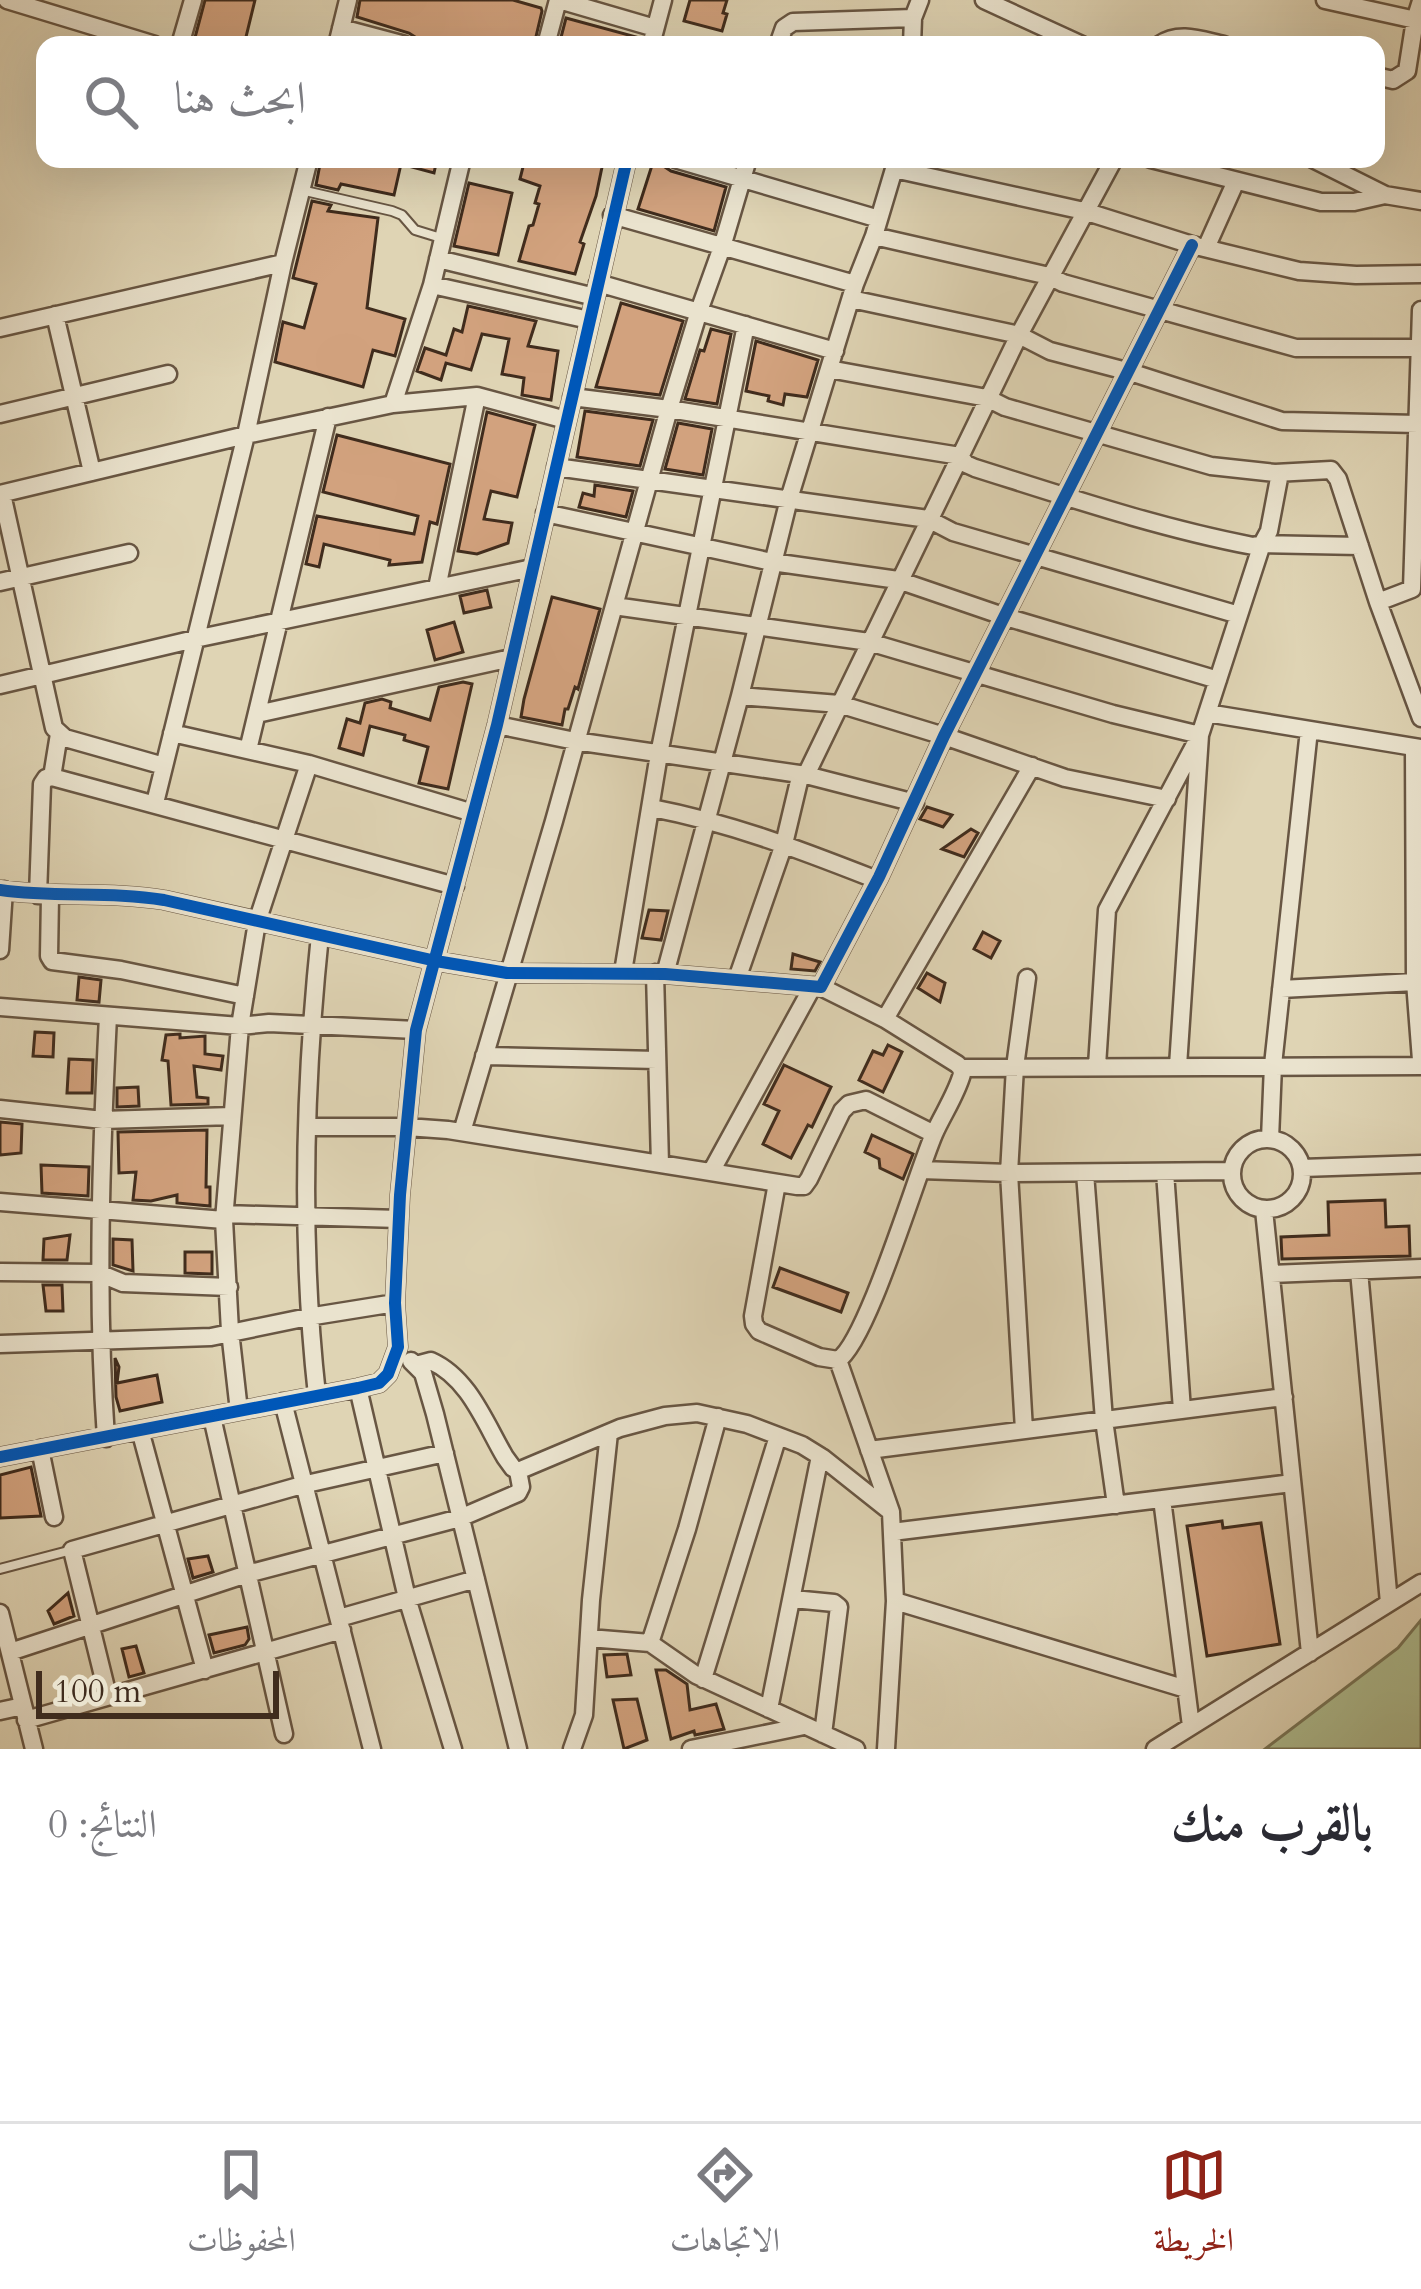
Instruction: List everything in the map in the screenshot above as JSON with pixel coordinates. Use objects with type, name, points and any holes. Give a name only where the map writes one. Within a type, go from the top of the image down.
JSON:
[{"type":"street","points":[[7,0],[125,36]]},
{"type":"street","points":[[183,36],[193,0]]},
{"type":"street","points":[[339,36],[347,0]]},
{"type":"street","points":[[548,36],[558,0],[653,36],[662,0]]},
{"type":"street","points":[[984,0],[1062,36]]},
{"type":"street","points":[[1325,0],[1418,21]]},
{"type":"street","points":[[1385,78],[1393,80],[1407,71],[1421,1]]},
{"type":"street","points":[[781,36],[794,22],[917,9]]},
{"type":"street","points":[[155,803],[307,168]]},
{"type":"street","points":[[393,404],[432,285],[460,168]]},
{"type":"street","points":[[0,1457],[358,1388],[379,1383],[388,1374],[398,1347],[399,1220],[416,1030],[497,725],[625,168]]},
{"type":"street","points":[[706,168],[877,228],[1296,348],[1420,348]]},
{"type":"street","points":[[462,1132],[669,409],[745,168]]},
{"type":"street","points":[[660,1164],[660,973],[707,818],[789,499],[895,168]]},
{"type":"street","points":[[912,168],[1299,271],[1421,274]]},
{"type":"street","points":[[737,979],[784,844],[800,778],[806,775],[1018,335],[1109,168]]},
{"type":"street","points":[[1186,168],[1321,202],[1385,195]]},
{"type":"street","points":[[1331,168],[1385,195],[1421,201]]},
{"type":"street","points":[[711,1172],[879,877],[944,736],[1159,310],[1236,181]]},
{"type":"street","points":[[612,215],[853,291],[1018,335],[1050,352],[1130,372],[1282,421],[1418,424]]},
{"type":"street","points":[[438,259],[699,311],[832,360],[987,398],[1211,466],[1280,473],[1330,470],[1421,718]]},
{"type":"street","points":[[0,328],[283,263]]},
{"type":"street","points":[[432,285],[589,320]]},
{"type":"street","points":[[1378,602],[1412,590],[1421,310]]},
{"type":"street","points":[[55,315],[92,472]]},
{"type":"street","points":[[623,972],[659,754],[746,325]]},
{"type":"street","points":[[0,414],[167,374]]},
{"type":"street","points":[[437,588],[477,396]]},
{"type":"street","points":[[164,766],[65,738],[54,728],[1,494],[393,404],[477,396],[566,420]]},
{"type":"street","points":[[572,397],[961,456],[975,468],[1192,534],[1253,546],[1360,546]]},
{"type":"street","points":[[248,750],[328,417]]},
{"type":"street","points":[[556,467],[928,519],[953,532],[1239,615]]},
{"type":"street","points":[[1097,1066],[1107,910],[1200,735],[1269,532],[1280,473]]},
{"type":"street","points":[[545,513],[772,562],[898,580],[1218,680]]},
{"type":"street","points":[[0,582],[129,553]]},
{"type":"street","points":[[0,685],[532,568]]},
{"type":"street","points":[[614,606],[869,642],[976,676],[1200,735]]},
{"type":"street","points":[[257,714],[511,658]]},
{"type":"street","points":[[740,696],[838,704],[1097,786],[1167,799]]},
{"type":"street","points":[[0,950],[2,890],[136,896],[507,973],[660,973],[817,986],[885,1019],[962,1068],[1421,1063],[1415,982],[1417,748],[1208,713]]},
{"type":"street","points":[[497,725],[806,775],[914,803]]},
{"type":"street","points":[[1270,1139],[1273,1065],[1309,730]]},
{"type":"street","points":[[172,733],[309,764],[473,813]]},
{"type":"street","points":[[52,777],[59,734]]},
{"type":"street","points":[[1178,1066],[1200,735]]},
{"type":"street","points":[[239,1411],[224,1217],[240,1025],[256,922],[309,764]]},
{"type":"street","points":[[885,1019],[1032,766]]},
{"type":"street","points":[[245,996],[52,961],[44,895],[42,784],[46,778],[155,803],[455,886]]},
{"type":"street","points":[[652,808],[707,818],[879,877]]},
{"type":"street","points":[[317,1395],[308,1317],[305,1219],[310,1024],[320,935]]},
{"type":"street","points":[[1024,1430],[1009,1173],[1015,1067],[1028,978]]},
{"type":"street","points":[[1281,989],[1415,982]]},
{"type":"street","points":[[0,1007],[240,1025],[416,1030]]},
{"type":"street","points":[[106,1438],[99,1273],[108,1016]]},
{"type":"street","points":[[484,1056],[657,1060]]},
{"type":"street","points":[[777,1183],[754,1324],[819,1357],[838,1360],[850,1351],[876,1291],[962,1068]]},
{"type":"street","points":[[307,1127],[462,1132],[796,1186],[806,1183],[842,1111],[857,1100],[866,1100],[934,1134]]},
{"type":"street","points":[[0,1109],[103,1120],[232,1116]]},
{"type":"street","points":[[1270,1139],[1287,1145],[1302,1168],[1300,1186],[1282,1206],[1264,1210],[1247,1203],[1235,1190],[1234,1162],[1252,1142],[1270,1139]]},
{"type":"street","points":[[1302,1168],[1421,1164]]},
{"type":"street","points":[[921,1170],[1232,1172]]},
{"type":"street","points":[[1165,1172],[1182,1410]]},
{"type":"street","points":[[1085,1173],[1104,1420],[1116,1505]]},
{"type":"street","points":[[0,1202],[103,1212],[399,1220]]},
{"type":"street","points":[[1264,1210],[1310,1652]]},
{"type":"street","points":[[1271,1274],[1421,1268]]},
{"type":"street","points":[[1359,1270],[1389,1603]]},
{"type":"street","points":[[0,1272],[99,1273],[123,1283],[229,1287]]},
{"type":"street","points":[[0,1344],[211,1337],[395,1303]]},
{"type":"street","points":[[398,1347],[426,1382],[518,1749]]},
{"type":"street","points":[[838,1360],[891,1512],[895,1600],[886,1749]]},
{"type":"street","points":[[10,1652],[247,1574],[460,1519],[518,1493],[518,1471],[464,1386],[447,1368],[431,1361],[416,1365]]},
{"type":"street","points":[[358,1388],[407,1598],[453,1749]]},
{"type":"street","points":[[869,1450],[1284,1397]]},
{"type":"street","points":[[283,1402],[372,1749]]},
{"type":"street","points":[[518,1471],[609,1432],[665,1416],[697,1413],[747,1424],[820,1456],[891,1512]]},
{"type":"street","points":[[212,1417],[284,1734]]},
{"type":"street","points":[[650,1642],[718,1417]]},
{"type":"street","points":[[140,1430],[206,1670]]},
{"type":"street","points":[[572,1749],[584,1714],[609,1432]]},
{"type":"street","points":[[703,1678],[778,1436]]},
{"type":"street","points":[[40,1449],[54,1517]]},
{"type":"street","points":[[108,1696],[72,1550],[302,1485],[445,1453]]},
{"type":"street","points":[[770,1709],[820,1456]]},
{"type":"street","points":[[892,1532],[1292,1484]]},
{"type":"street","points":[[1162,1499],[1191,1726]]},
{"type":"street","points":[[0,1711],[25,1713],[206,1670],[265,1653],[407,1598],[476,1579]]},
{"type":"street","points":[[1155,1749],[1421,1583]]},
{"type":"street","points":[[793,1599],[839,1606],[823,1734]]},
{"type":"street","points":[[895,1600],[1186,1689]]},
{"type":"street","points":[[0,1613],[34,1749]]},
{"type":"street","points":[[590,1638],[650,1642],[703,1678],[856,1749]]},
{"type":"street","points":[[692,1749],[805,1725]]},
{"type":"lane","points":[[301,190],[402,214],[415,230],[442,238]]},
{"type":"lane","points":[[0,1569],[72,1550]]},
{"type":"green space","points":[[1421,1620],[1421,1749],[1265,1749],[1398,1648]]},
{"type":"building","points":[[205,0],[255,0],[246,36],[195,36]]},
{"type":"building","points":[[360,0],[513,0],[542,11],[536,36],[414,36],[357,17]]},
{"type":"building","points":[[690,0],[727,0],[722,31],[684,21]]},
{"type":"building","points":[[566,18],[633,36],[561,36]]},
{"type":"building","points":[[319,168],[400,168],[394,195],[341,184],[338,190],[316,185]]},
{"type":"building","points":[[523,168],[602,168],[575,274],[519,261],[539,204],[535,203],[540,186],[520,179]]},
{"type":"building","points":[[651,168],[666,168],[726,187],[714,231],[638,209]]},
{"type":"building","points":[[469,183],[512,193],[498,255],[454,246]]},
{"type":"building","points":[[312,201],[331,205],[328,211],[378,218],[367,308],[405,319],[395,356],[373,350],[363,387],[275,362],[283,322],[304,328],[316,284],[293,278]]},
{"type":"building","points":[[621,303],[683,321],[660,395],[596,387]]},
{"type":"building","points":[[468,306],[536,321],[528,346],[558,351],[551,400],[522,395],[524,378],[502,374],[509,339],[482,334],[471,370],[446,363],[441,380],[417,371],[425,348],[446,355],[454,329],[462,332]]},
{"type":"building","points":[[711,329],[731,334],[717,404],[685,399]]},
{"type":"building","points":[[756,341],[818,360],[807,397],[785,394],[783,405],[746,391]]},
{"type":"building","points":[[585,411],[653,420],[640,466],[577,457]]},
{"type":"building","points":[[487,412],[535,425],[517,497],[491,491],[484,519],[512,523],[508,543],[477,554],[458,551]]},
{"type":"building","points":[[678,423],[712,429],[703,475],[665,469]]},
{"type":"building","points":[[337,435],[450,464],[437,524],[430,522],[422,562],[389,565],[390,560],[324,544],[319,567],[306,564],[317,516],[414,534],[418,516],[323,492]]},
{"type":"building","points":[[595,485],[633,491],[626,517],[579,507],[583,493],[594,496]]},
{"type":"building","points":[[487,590],[491,607],[464,613],[460,596]]},
{"type":"building","points":[[552,597],[600,609],[578,689],[575,687],[565,709],[562,725],[521,717]]},
{"type":"building","points":[[454,622],[463,652],[435,660],[427,630]]},
{"type":"building","points":[[472,684],[448,789],[419,783],[428,747],[404,740],[405,735],[370,726],[363,755],[339,748],[347,719],[360,723],[365,703],[382,699],[391,702],[390,708],[430,720],[439,687]]},
{"type":"building","points":[[927,807],[952,815],[943,827],[920,819]]},
{"type":"building","points":[[971,829],[978,833],[964,857],[942,849]]},
{"type":"building","points":[[649,910],[668,911],[661,940],[642,938]]},
{"type":"building","points":[[983,932],[1000,941],[991,958],[974,949]]},
{"type":"building","points":[[793,954],[820,962],[815,971],[791,969]]},
{"type":"building","points":[[927,973],[945,983],[940,1002],[918,988]]},
{"type":"building","points":[[79,977],[101,980],[99,1002],[77,1000]]},
{"type":"building","points":[[35,1032],[54,1033],[53,1057],[33,1056]]},
{"type":"building","points":[[180,1034],[180,1038],[205,1036],[205,1054],[223,1056],[221,1070],[194,1066],[197,1097],[208,1098],[208,1104],[171,1105],[168,1061],[162,1060],[166,1035]]},
{"type":"building","points":[[888,1045],[902,1052],[883,1092],[859,1080],[873,1051],[883,1055]]},
{"type":"building","points":[[69,1059],[93,1060],[92,1093],[67,1093]]},
{"type":"building","points":[[784,1065],[831,1087],[791,1158],[763,1144],[779,1111],[764,1104]]},
{"type":"building","points":[[138,1087],[139,1106],[117,1107],[117,1088]]},
{"type":"building","points":[[0,1122],[22,1124],[21,1153],[0,1155]]},
{"type":"building","points":[[207,1130],[210,1206],[177,1203],[177,1195],[133,1200],[136,1172],[119,1173],[118,1132]]},
{"type":"building","points":[[872,1135],[913,1154],[903,1179],[880,1168],[879,1159],[865,1152]]},
{"type":"building","points":[[41,1165],[89,1167],[88,1196],[42,1193]]},
{"type":"building","points":[[1385,1200],[1386,1227],[1409,1226],[1410,1256],[1282,1259],[1281,1237],[1329,1235],[1328,1202]]},
{"type":"building","points":[[70,1235],[67,1260],[43,1260],[44,1239]]},
{"type":"building","points":[[113,1239],[132,1240],[133,1271],[113,1265]]},
{"type":"building","points":[[185,1252],[212,1252],[212,1274],[185,1273]]},
{"type":"building","points":[[780,1268],[848,1293],[841,1312],[773,1287]]},
{"type":"building","points":[[43,1285],[62,1285],[63,1311],[46,1311]]},
{"type":"building","points":[[115,1358],[117,1383],[157,1375],[162,1402],[120,1411],[116,1397]]},
{"type":"building","points":[[31,1467],[41,1516],[0,1518],[0,1475]]},
{"type":"building","points":[[1222,1521],[1223,1528],[1261,1523],[1280,1644],[1207,1656],[1187,1526]]},
{"type":"building","points":[[208,1556],[213,1572],[193,1578],[188,1559]]},
{"type":"building","points":[[68,1593],[74,1616],[54,1624],[48,1611]]},
{"type":"building","points":[[247,1627],[245,1645],[214,1653],[209,1635]]},
{"type":"building","points":[[136,1646],[144,1673],[129,1677],[122,1649]]},
{"type":"building","points":[[627,1654],[631,1675],[607,1677],[604,1655]]},
{"type":"building","points":[[656,1670],[666,1670],[687,1684],[690,1710],[716,1704],[724,1729],[671,1739]]},
{"type":"building","points":[[637,1699],[647,1740],[624,1749],[613,1700]]},
{"type":"cycle path","points":[[0,1457],[358,1388],[379,1383],[388,1374],[398,1347],[400,1195],[416,1030],[497,725],[625,168]]},
{"type":"cycle path","points":[[0,890],[164,900],[507,973],[665,974],[821,987],[1192,245]]}]
